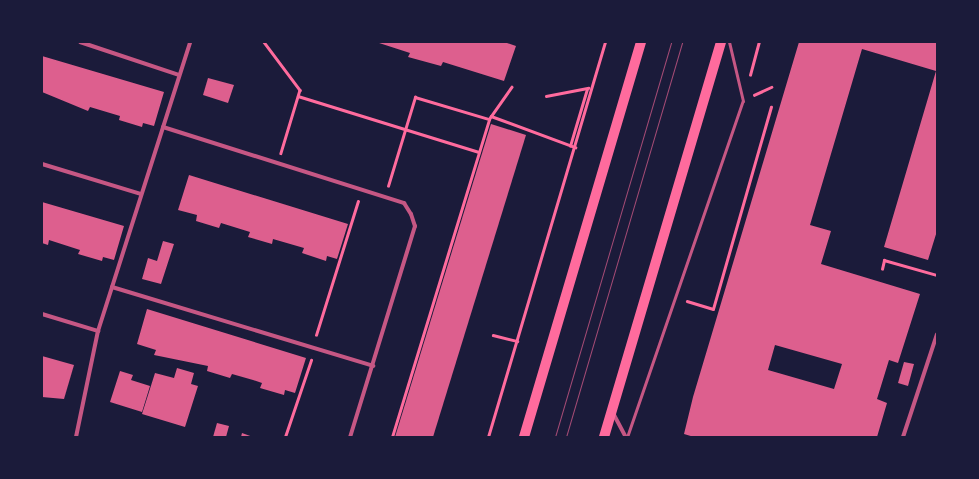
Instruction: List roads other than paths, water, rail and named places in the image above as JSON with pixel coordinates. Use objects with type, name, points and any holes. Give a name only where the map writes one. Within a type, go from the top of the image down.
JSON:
[{"type":"main road","points":[[524,437],[641,42]]},
{"type":"main road","points":[[604,437],[721,42]]},
{"type":"street","points":[[80,42],[180,75]]},
{"type":"street","points":[[76,437],[98,331],[190,42]]},
{"type":"street","points":[[163,127],[404,203],[415,226],[350,437]]},
{"type":"street","points":[[42,164],[141,194]]},
{"type":"street","points":[[112,287],[373,366]]},
{"type":"street","points":[[42,314],[98,331]]},
{"type":"street","points":[[903,437],[937,334]]},
{"type":"street","points":[[612,410],[627,437]]},
{"type":"lane","points":[[627,437],[742,101],[729,42]]},
{"type":"tram line","points":[[555,437],[671,42]]},
{"type":"tram line","points":[[566,437],[682,42]]}]
